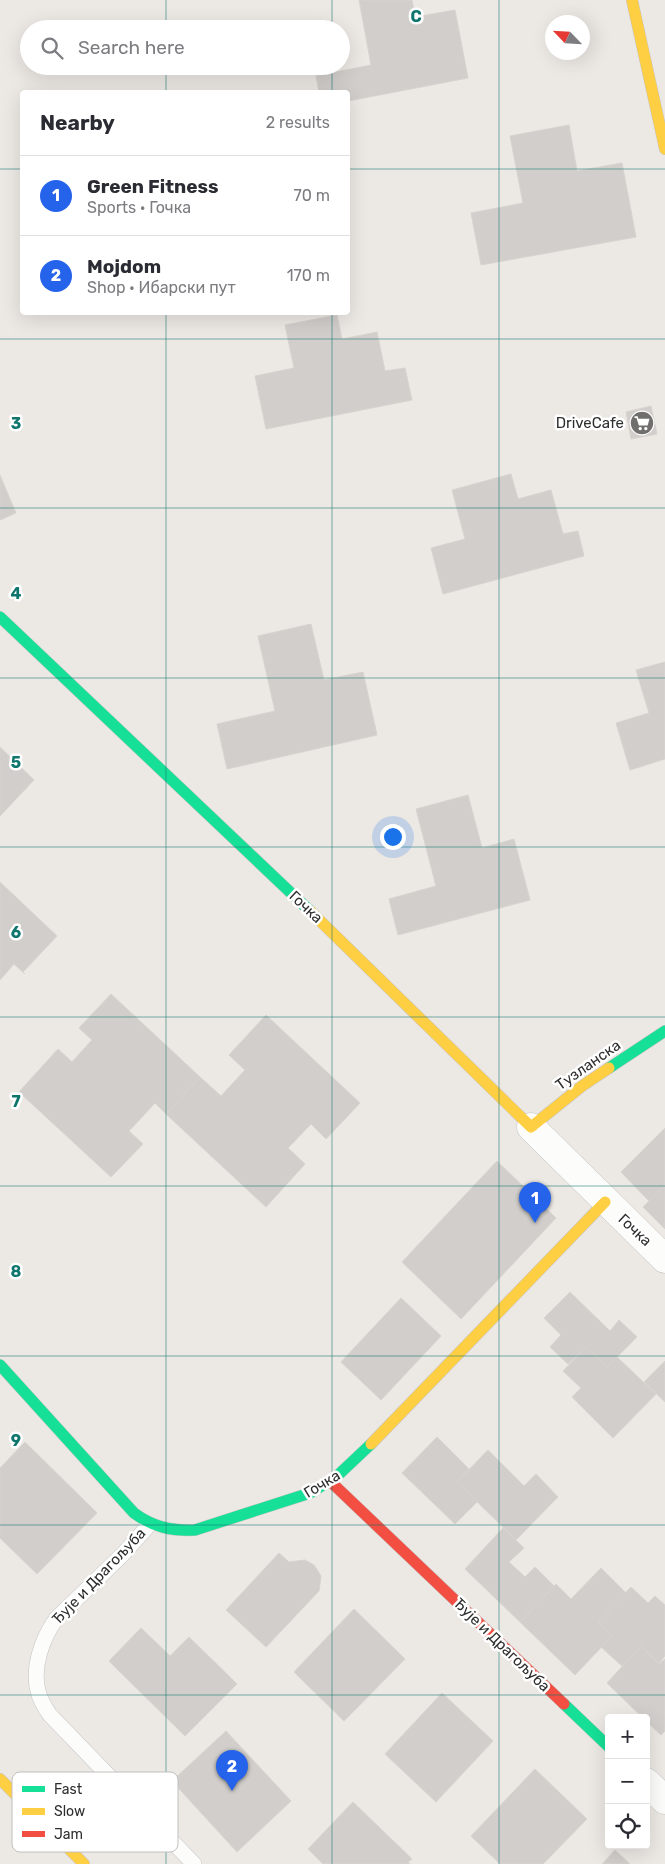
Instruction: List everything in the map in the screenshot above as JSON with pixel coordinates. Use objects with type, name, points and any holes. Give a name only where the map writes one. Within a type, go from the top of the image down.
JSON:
[{"type":"street","points":[[632,0],[665,149]]},
{"type":"street","name":"Гочка","points":[[0,617],[325,925],[665,1259]]},
{"type":"street","name":"Тузланска","points":[[530,1128],[582,1086],[665,1031]]},
{"type":"street","name":"Гочка","points":[[0,1365],[134,1513],[149,1524],[169,1530],[195,1530],[300,1497],[314,1492],[331,1482],[367,1448],[605,1202]]},
{"type":"street","name":"Ђује и Драгољуба","points":[[331,1482],[605,1743]]},
{"type":"street","points":[[0,1779],[12,1791]]},
{"type":"street","points":[[650,1786],[665,1800]]},
{"type":"street","points":[[72,1852],[84,1864]]},
{"type":"lane","name":"Ђује и Драгољуба","points":[[105,1772],[50,1715],[41,1702],[37,1690],[36,1673],[38,1659],[48,1631],[56,1620],[124,1553],[149,1524]]},
{"type":"lane","name":"Ђује и Драгољуба","points":[[178,1847],[194,1864]]},
{"type":"building","points":[[359,0],[412,0],[415,17],[455,10],[468,78],[350,101],[350,90],[319,90],[316,76],[350,75],[350,69],[371,65]]},
{"type":"building","points":[[569,125],[577,171],[622,163],[636,237],[481,265],[471,213],[523,203],[510,136]]},
{"type":"building","points":[[337,315],[342,339],[377,332],[385,371],[405,368],[412,400],[266,429],[255,376],[294,368],[285,325]]},
{"type":"building","points":[[651,406],[657,434],[631,439],[626,412]]},
{"type":"building","points":[[511,474],[518,499],[551,490],[563,534],[578,531],[584,556],[443,594],[431,548],[465,539],[452,490]]},
{"type":"building","points":[[0,475],[16,513],[0,520]]},
{"type":"building","points":[[311,624],[324,680],[363,672],[377,735],[227,769],[217,724],[275,711],[258,636]]},
{"type":"building","points":[[665,662],[665,759],[630,770],[616,723],[649,713],[636,670]]},
{"type":"building","points":[[0,747],[34,780],[0,816]]},
{"type":"building","points":[[468,795],[482,848],[514,839],[530,900],[398,935],[389,899],[436,886],[416,809]]},
{"type":"building","points":[[0,882],[57,936],[23,972],[25,974],[14,964],[0,980]]},
{"type":"building","points":[[111,994],[200,1077],[166,1114],[155,1103],[129,1131],[143,1144],[111,1177],[19,1092],[58,1049],[72,1062],[92,1040],[79,1028]]},
{"type":"building","points":[[266,1015],[360,1103],[326,1139],[311,1124],[288,1148],[305,1164],[266,1207],[166,1114],[200,1077],[221,1096],[245,1070],[229,1055]]},
{"type":"building","points":[[665,1128],[665,1185],[649,1201],[621,1172]]},
{"type":"building","points":[[497,1161],[556,1218],[461,1319],[402,1262]]},
{"type":"building","points":[[665,1185],[665,1229],[643,1207]]},
{"type":"building","points":[[570,1292],[610,1331],[619,1320],[637,1337],[607,1367],[586,1347],[568,1364],[550,1347],[561,1335],[544,1318]]},
{"type":"building","points":[[401,1298],[441,1336],[381,1400],[341,1362]]},
{"type":"building","points":[[586,1347],[607,1367],[617,1357],[656,1394],[613,1438],[572,1397],[581,1388],[563,1371]]},
{"type":"building","points":[[665,1361],[665,1402],[644,1382]]},
{"type":"building","points":[[437,1437],[469,1469],[457,1482],[477,1502],[455,1524],[402,1473]]},
{"type":"building","points":[[25,1442],[97,1513],[37,1574],[0,1538],[0,1468]]},
{"type":"building","points":[[488,1450],[524,1486],[536,1474],[558,1497],[516,1540],[457,1482]]},
{"type":"building","points":[[503,1528],[524,1548],[509,1562],[525,1577],[535,1567],[554,1586],[520,1622],[465,1569]]},
{"type":"building","points":[[279,1553],[289,1562],[305,1560],[314,1565],[321,1576],[319,1591],[266,1647],[226,1610]]},
{"type":"building","points":[[601,1568],[626,1593],[598,1622],[612,1636],[575,1675],[520,1622],[556,1584],[571,1599]]},
{"type":"building","points":[[631,1587],[648,1603],[655,1596],[665,1605],[665,1656],[659,1663],[641,1646],[622,1666],[601,1647],[612,1636],[598,1622]]},
{"type":"building","points":[[354,1609],[405,1659],[344,1721],[294,1672]]},
{"type":"building","points":[[141,1628],[170,1656],[189,1637],[237,1684],[185,1736],[109,1661]]},
{"type":"building","points":[[641,1646],[659,1664],[665,1659],[665,1731],[661,1735],[650,1725],[650,1714],[639,1714],[607,1683]]},
{"type":"building","points":[[442,1693],[493,1741],[436,1802],[385,1754]]},
{"type":"building","points":[[226,1731],[291,1801],[237,1852],[178,1788],[178,1775]]},
{"type":"building","points":[[535,1769],[587,1819],[543,1864],[500,1864],[471,1836]]},
{"type":"building","points":[[353,1802],[412,1859],[408,1862],[410,1864],[323,1864],[308,1849]]},
{"type":"building","points":[[615,1850],[630,1864],[602,1864]]},
{"type":"traffic: fast","points":[[0,617],[310,911]]},
{"type":"traffic: fast","points":[[609,1068],[665,1031]]},
{"type":"traffic: fast","points":[[0,1365],[134,1513],[148,1522],[170,1529],[195,1530],[310,1493],[336,1477],[371,1444]]},
{"type":"traffic: fast","points":[[564,1704],[605,1743]]},
{"type":"traffic: slow","points":[[632,0],[665,149]]},
{"type":"traffic: slow","points":[[310,911],[531,1127],[582,1086],[609,1068]]},
{"type":"traffic: slow","points":[[371,1444],[605,1202]]},
{"type":"traffic: slow","points":[[0,1779],[12,1791]]},
{"type":"traffic: slow","points":[[72,1852],[84,1864]]},
{"type":"traffic: jam","points":[[331,1482],[564,1704]]},
{"type":"place","name":"DriveCafe","points":[[642,423]]},
{"type":"place","name":"Green Fitness","points":[[535,1223]]},
{"type":"place","name":"Mojdom","points":[[232,1791]]}]
